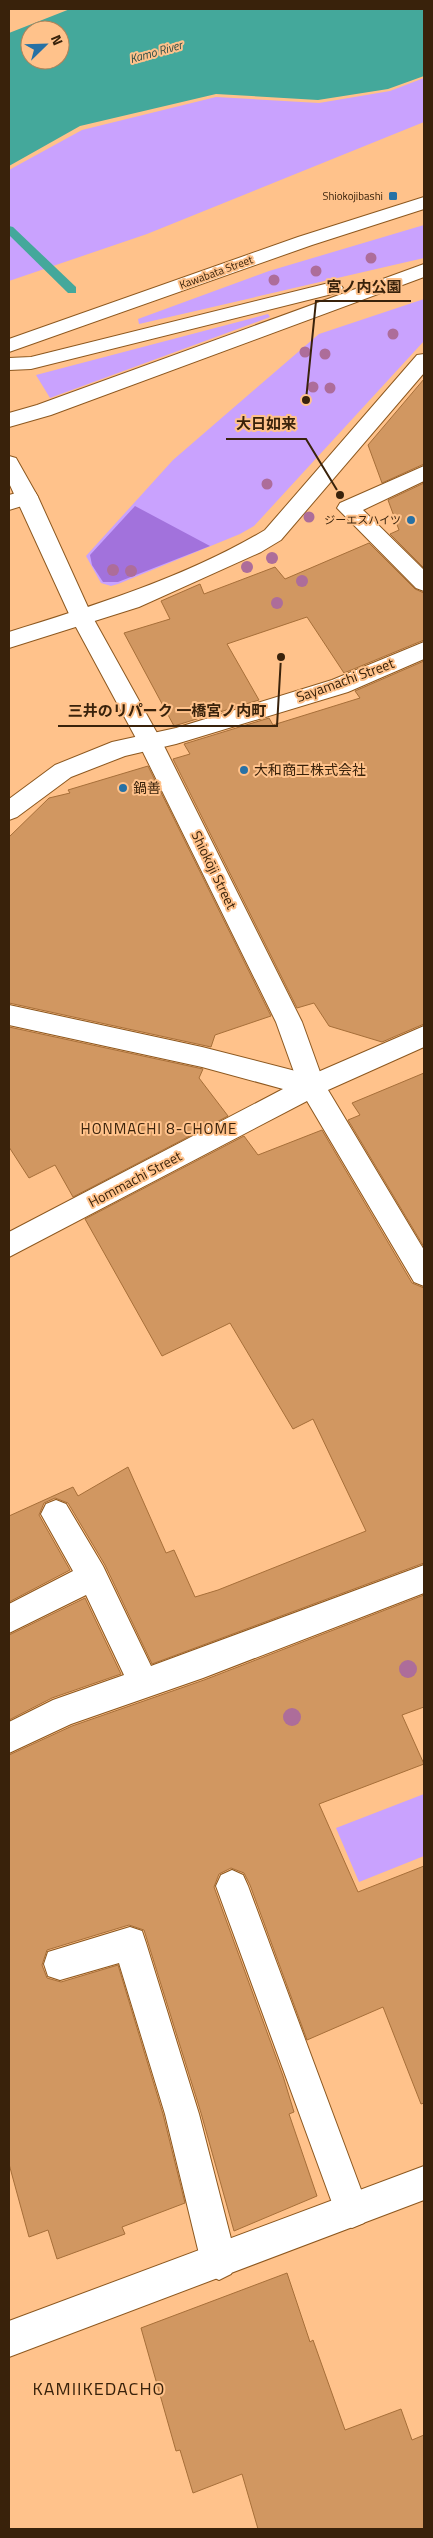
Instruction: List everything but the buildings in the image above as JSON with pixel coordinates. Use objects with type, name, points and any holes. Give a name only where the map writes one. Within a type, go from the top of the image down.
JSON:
[{"type":"street","name":"Kawabata Street","points":[[9,346],[305,241],[424,203]]},
{"type":"street","points":[[9,364],[31,363],[206,318],[424,269]]},
{"type":"street","points":[[9,420],[44,410],[424,269]]},
{"type":"street","points":[[9,640],[81,616],[131,602],[273,535],[288,520],[424,360]]},
{"type":"street","name":"Shiokōji Street","points":[[9,462],[18,500],[150,742],[289,1022],[312,1086],[424,1274]]},
{"type":"street","points":[[424,473],[348,508],[424,583]]},
{"type":"street","name":"Sayamachi Street","points":[[9,811],[63,771],[120,748],[150,742],[340,686],[424,650]]},
{"type":"street","points":[[9,1015],[211,1060],[312,1086]]},
{"type":"street","name":"Hommachi Street","points":[[9,1245],[312,1086],[424,1036]]},
{"type":"street","points":[[56,1514],[92,1576],[144,1684]]},
{"type":"street","points":[[9,1620],[92,1576]]},
{"type":"street","points":[[9,1738],[64,1710],[144,1684],[424,1579]]},
{"type":"street","points":[[232,1886],[352,2211]]},
{"type":"street","points":[[60,1964],[130,1943],[182,2114],[219,2262]]},
{"type":"street","points":[[9,2339],[219,2262],[424,2183]]},
{"type":"shaded area","points":[[424,78],[424,122],[147,234],[9,281],[9,170],[82,130],[216,97],[319,103],[390,91]]},
{"type":"shaded area","points":[[424,225],[424,258],[139,324],[138,319],[269,271]]},
{"type":"shaded area","points":[[424,299],[424,341],[254,526],[240,534],[118,584],[111,586],[101,583],[86,556],[173,460],[319,334]]},
{"type":"shaded area","points":[[268,314],[270,317],[50,398],[36,375]]},
{"type":"shaded area","points":[[135,506],[210,546],[118,582],[103,582],[92,565],[90,555]]},
{"type":"shaded area","points":[[424,1794],[424,1856],[359,1882],[336,1828]]},
{"type":"water","name":"Kamo River","points":[[70,9],[424,9],[424,76],[388,89],[318,100],[216,94],[80,126],[9,166],[9,33],[20,29],[20,70],[70,70],[70,20],[42,20]]},
{"type":"waterway","points":[[9,229],[72,290]]},
{"type":"place","name":"Shiokojibashi","points":[[393,196]]},
{"type":"place","name":"宮ノ内公園","points":[[306,400]]},
{"type":"place","name":"大日如来","points":[[340,495]]},
{"type":"place","name":"ジーエスハイツ","points":[[411,520]]},
{"type":"place","name":"三井のリパーク 一橋宮ノ内町","points":[[281,657]]},
{"type":"place","name":"大和商工株式会社","points":[[244,770]]},
{"type":"place","name":"鍋善","points":[[123,788]]},
{"type":"district","name":"HONMACHI 8-CHOME","points":[[159,1129]]},
{"type":"district","name":"KAMIIKEDACHO","points":[[99,2389]]}]
